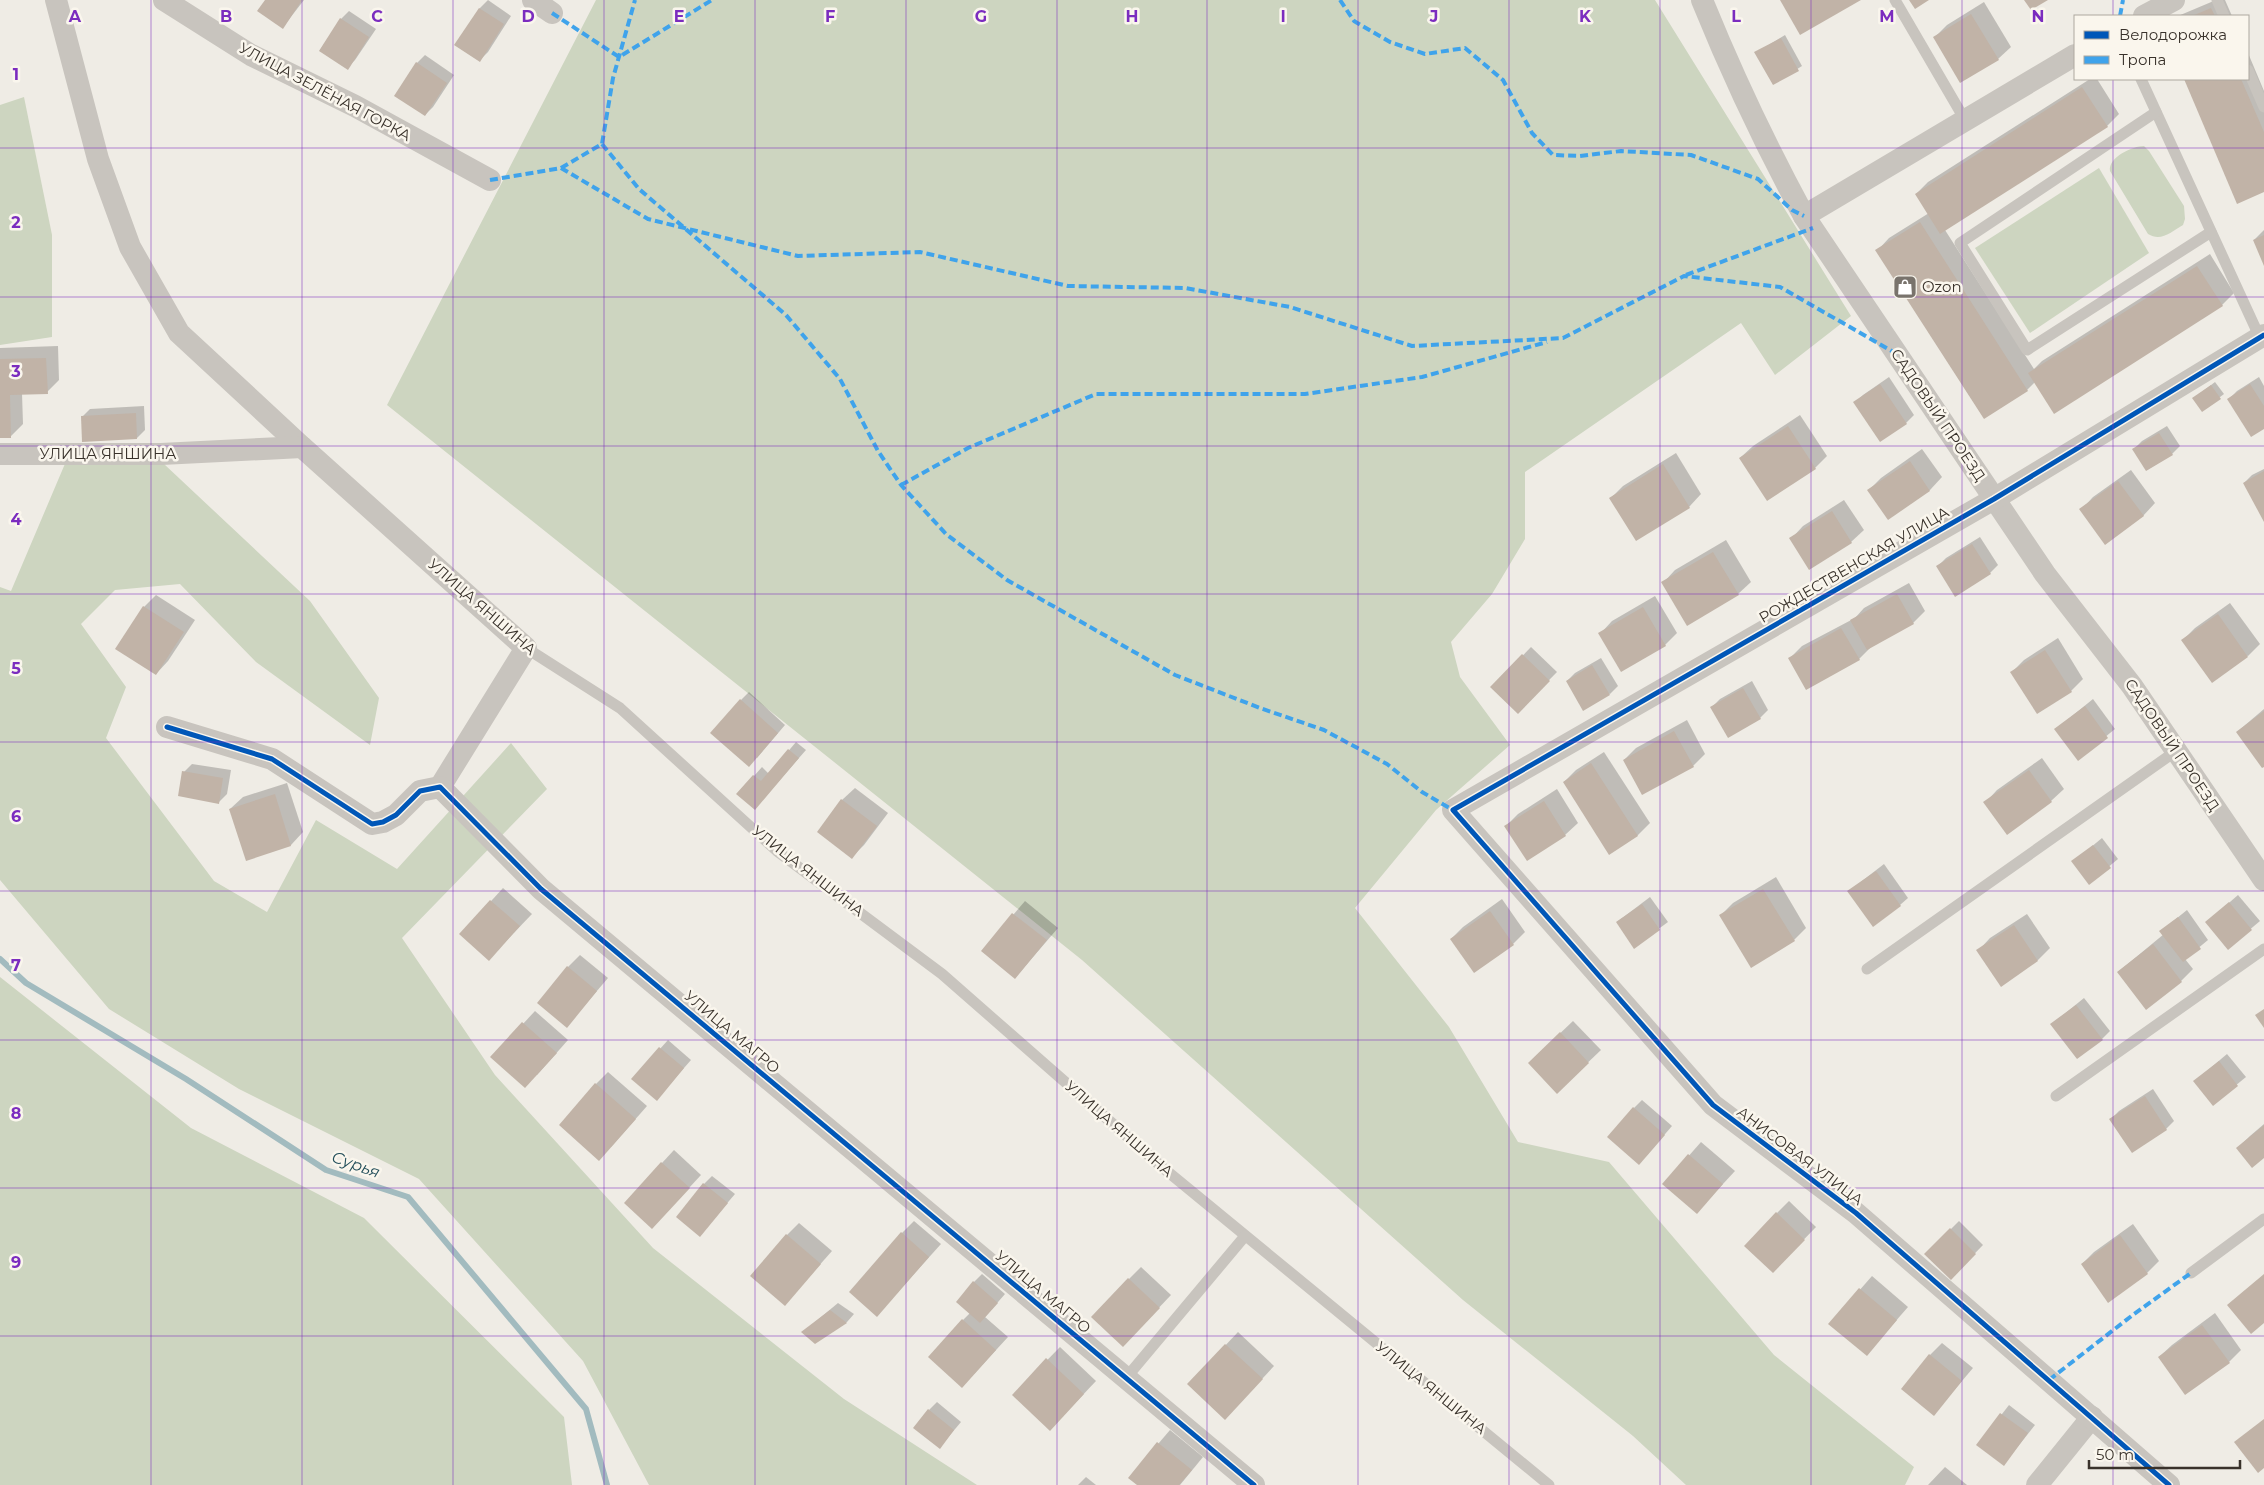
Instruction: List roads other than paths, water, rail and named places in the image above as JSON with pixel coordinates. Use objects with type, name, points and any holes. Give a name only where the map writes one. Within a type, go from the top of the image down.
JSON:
[{"type":"street","points":[[56,0],[98,159],[130,247],[179,333],[302,448]]},
{"type":"street","name":"УЛИЦА ЗЕЛЁНАЯ ГОРКА","points":[[164,0],[251,55],[355,106],[490,180]]},
{"type":"street","points":[[533,0],[552,13]]},
{"type":"street","name":"САДОВЫЙ ПРОЕЗД","points":[[1702,0],[1724,54],[1804,216],[2045,574],[2132,686],[2264,880]]},
{"type":"street","points":[[2146,15],[2174,0]]},
{"type":"street","points":[[1804,216],[2074,56]]},
{"type":"street","name":"РОЖДЕСТВЕНСКАЯ УЛИЦА","points":[[1453,810],[1994,499],[2262,341]]},
{"type":"street","name":"УЛИЦА ЯНШИНА","points":[[0,454],[161,454],[302,448],[526,648]]},
{"type":"street","points":[[167,727],[272,759],[372,824],[383,822],[396,814],[420,791],[440,787],[526,648]]},
{"type":"street","name":"УЛИЦА МАГРО","points":[[440,787],[541,889],[1254,1485]]},
{"type":"street","name":"АНИСОВАЯ УЛИЦА","points":[[1453,810],[1713,1105],[1856,1213],[2169,1485]]},
{"type":"street","points":[[2037,1485],[2092,1417]]},
{"type":"lane","points":[[1895,0],[1965,120]]},
{"type":"lane","points":[[2217,0],[2224,15]]},
{"type":"lane","points":[[2249,72],[2264,107]]},
{"type":"lane","points":[[2141,80],[2262,341]]},
{"type":"lane","points":[[2156,112],[1960,243],[2027,350],[2211,232]]},
{"type":"lane","name":"УЛИЦА ЯНШИНА","points":[[526,648],[620,708],[777,851],[942,974],[1162,1167],[1549,1485]]},
{"type":"lane","points":[[1867,969],[2176,752]]},
{"type":"lane","points":[[2056,1096],[2264,949]]},
{"type":"lane","points":[[2191,1273],[2264,1219]]},
{"type":"lane","points":[[1126,1378],[1245,1236]]},
{"type":"waterway","name":"Сурья","points":[[0,959],[26,983],[186,1079],[326,1170],[408,1197],[586,1409],[607,1485]]},
{"type":"place","name":"Ozon","points":[[1905,287]]}]
